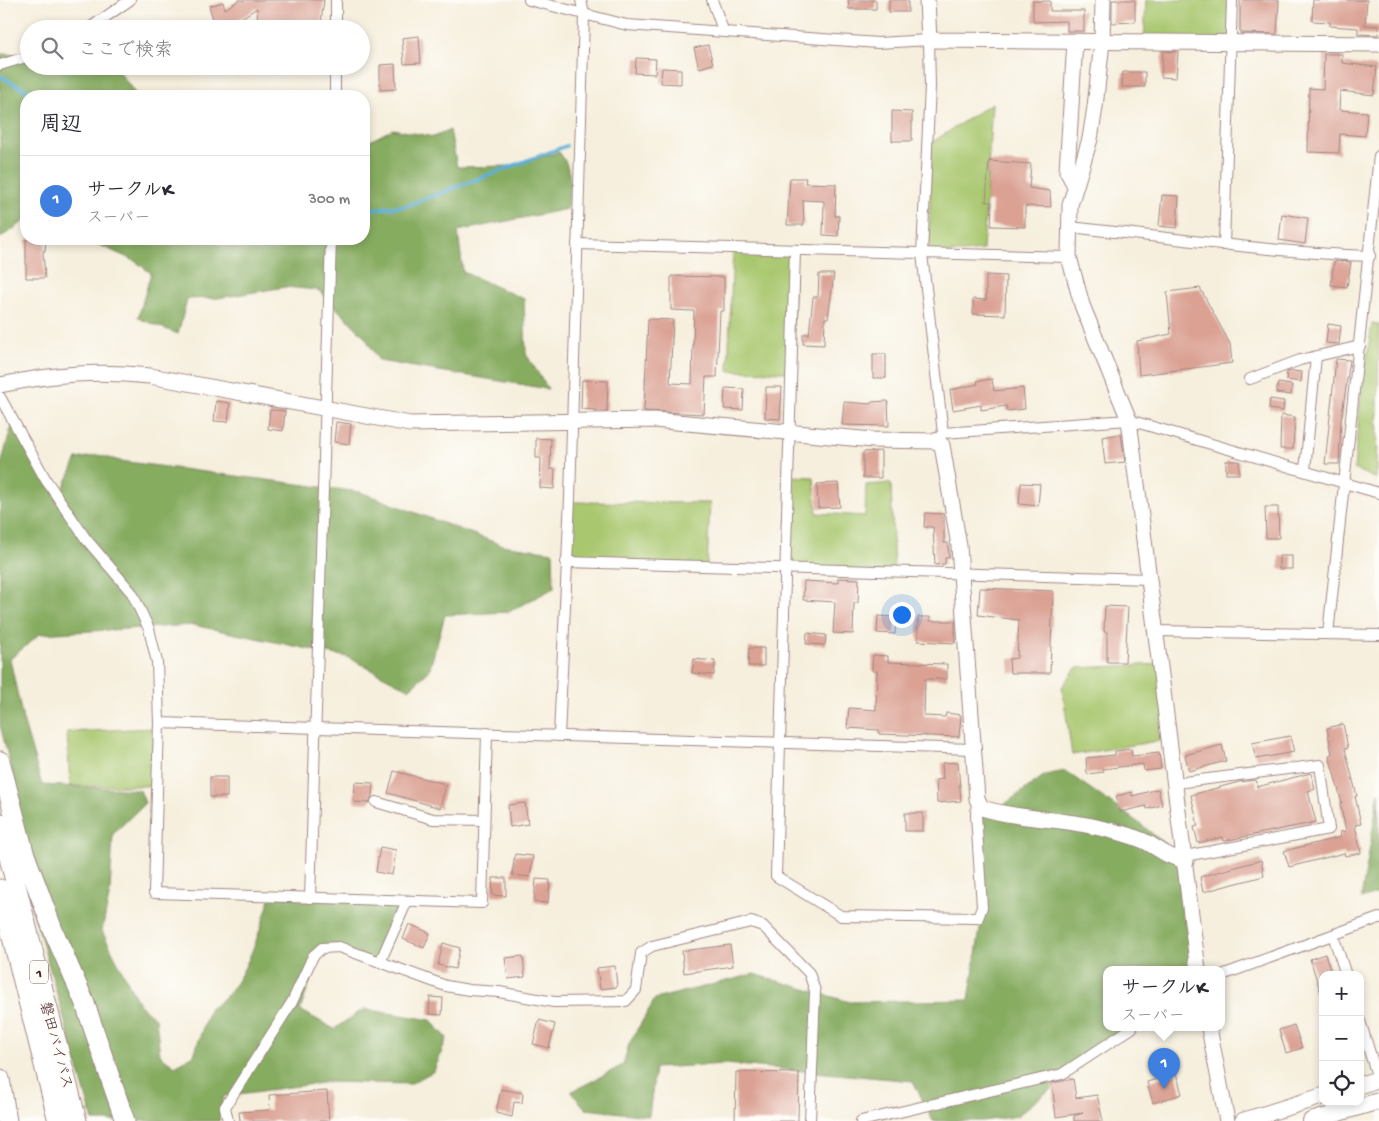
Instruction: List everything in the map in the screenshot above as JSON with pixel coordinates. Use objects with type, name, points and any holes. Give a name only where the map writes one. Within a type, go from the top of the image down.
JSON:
[{"type":"highway","points":[[0,761],[24,852],[52,930],[84,1002],[125,1121]]},
{"type":"highway","name":"磐田バイパス","points":[[0,823],[77,1121]]},
{"type":"highway","name":"磐田バイパス","points":[[0,889],[58,1121]]},
{"type":"highway","points":[[0,1079],[7,1121]]},
{"type":"main road","points":[[1364,1084],[1379,1079]]},
{"type":"main road","points":[[1243,1121],[1319,1097]]},
{"type":"main road","points":[[1311,1121],[1379,1101]]},
{"type":"street","points":[[101,20],[130,0]]},
{"type":"street","points":[[336,0],[336,20]]},
{"type":"street","points":[[529,0],[627,25],[723,30],[878,43],[929,40],[1379,44]]},
{"type":"street","points":[[559,736],[570,498],[584,15],[581,0]]},
{"type":"street","points":[[712,0],[723,30]]},
{"type":"street","points":[[795,251],[791,433],[776,876],[841,916],[978,918],[982,907],[976,816],[977,799],[959,546],[940,437],[922,254],[930,86],[927,0]]},
{"type":"street","points":[[1103,0],[1102,42],[1096,107],[1090,139],[1074,184],[1068,227],[1069,257],[1082,306],[1129,420],[1198,966]]},
{"type":"street","points":[[1224,245],[1232,0]]},
{"type":"street","points":[[1074,184],[1067,171],[1075,42]]},
{"type":"street","points":[[0,65],[20,59]]},
{"type":"street","points":[[334,90],[335,75]]},
{"type":"street","points":[[1328,634],[1370,256],[1379,156]]},
{"type":"street","points":[[1068,227],[1181,238],[1304,254],[1370,256]]},
{"type":"street","points":[[577,244],[1069,257]]},
{"type":"street","points":[[310,898],[324,410],[331,245]]},
{"type":"street","points":[[1250,379],[1316,357],[1360,346]]},
{"type":"street","points":[[1305,470],[1316,357]]},
{"type":"street","points":[[0,385],[47,375],[79,372],[114,372],[150,376],[324,410],[410,424],[654,420],[872,440],[940,437],[1129,420],[1379,493]]},
{"type":"street","points":[[0,397],[46,480],[86,539],[132,593],[149,629],[158,662],[159,723],[154,893],[482,903],[487,733]]},
{"type":"street","points":[[566,562],[786,570],[1150,579]]},
{"type":"street","points":[[1156,631],[1379,635]]},
{"type":"street","points":[[159,723],[973,749]]},
{"type":"street","points":[[977,799],[982,808],[994,812],[1055,819],[1129,835],[1168,857],[1185,858],[1328,829],[1320,765],[1176,783]]},
{"type":"street","points":[[376,802],[433,818],[484,820]]},
{"type":"street","points":[[380,962],[407,900]]},
{"type":"street","points":[[1225,974],[1379,918]]},
{"type":"street","points":[[228,1121],[225,1107],[292,1002],[313,956],[322,948],[339,947],[446,986],[499,992],[554,1002],[626,1001],[636,990],[641,953],[652,946],[751,922],[763,926],[809,973],[815,991],[810,1121]]},
{"type":"street","points":[[1334,935],[1345,971]]},
{"type":"street","points":[[860,1121],[1062,1074],[1127,1031]]},
{"type":"street","points":[[1210,1031],[1227,1121]]},
{"type":"street","points":[[1364,1032],[1379,1079]]},
{"type":"green space","points":[[1146,0],[1232,0],[1231,42],[1144,42]]},
{"type":"green space","points":[[0,54],[20,55],[20,75],[122,75],[133,90],[20,90],[20,224],[0,238]]},
{"type":"green space","points":[[992,103],[983,250],[929,255],[931,143]]},
{"type":"green space","points":[[393,129],[434,137],[450,130],[457,167],[513,166],[559,152],[567,165],[570,179],[567,209],[458,231],[463,272],[524,299],[526,354],[548,389],[379,361],[365,337],[318,290],[285,287],[218,298],[187,299],[178,334],[138,318],[151,273],[135,261],[99,245],[370,245],[370,141]]},
{"type":"green space","points":[[733,249],[795,254],[791,372],[728,371]]},
{"type":"green space","points":[[1372,324],[1379,325],[1377,479],[1354,469],[1360,403]]},
{"type":"green space","points":[[13,420],[59,497],[77,459],[98,455],[120,461],[360,492],[502,545],[553,552],[554,588],[508,612],[445,615],[429,671],[409,689],[347,657],[193,625],[40,634],[10,659],[23,720],[42,785],[140,790],[145,803],[113,834],[110,892],[102,931],[139,1004],[156,1019],[160,1055],[175,1066],[194,1055],[209,1009],[221,1001],[232,989],[249,959],[271,896],[407,901],[380,962],[339,947],[322,949],[300,1010],[334,1029],[364,1009],[431,1020],[447,1038],[434,1071],[410,1084],[329,1082],[224,1096],[219,1121],[93,1121],[21,868],[15,783],[0,725],[0,469]]},
{"type":"green space","points":[[789,476],[814,477],[817,513],[865,516],[866,485],[891,483],[894,573],[786,569]]},
{"type":"green space","points":[[570,502],[710,503],[707,567],[566,562]]},
{"type":"green space","points":[[1161,664],[1170,739],[1072,755],[1062,687],[1076,668]]},
{"type":"green space","points":[[154,728],[154,786],[70,786],[67,732]]},
{"type":"green space","points":[[1065,771],[1139,823],[1186,861],[1198,966],[1103,966],[1103,1031],[1123,1031],[1017,1116],[982,1121],[933,1121],[913,1081],[726,1064],[655,1068],[649,1116],[586,1109],[571,1092],[623,1065],[629,1044],[655,999],[754,974],[850,1002],[969,1000],[982,916],[982,808],[994,812],[1045,775]]},
{"type":"green space","points":[[1379,793],[1379,893],[1361,899]]},
{"type":"building","points":[[239,0],[324,0],[321,20],[258,20],[257,8],[238,20],[213,20],[209,6],[223,2],[225,9]]},
{"type":"building","points":[[848,0],[876,0],[876,9],[849,9]]},
{"type":"building","points":[[889,0],[908,0],[908,12],[889,12]]},
{"type":"building","points":[[1112,0],[1135,0],[1135,22],[1112,23]]},
{"type":"building","points":[[1240,0],[1279,0],[1277,34],[1240,33]]},
{"type":"building","points":[[1313,0],[1367,0],[1365,25],[1379,26],[1378,35],[1358,34],[1358,28],[1330,26],[1330,22],[1312,21]]},
{"type":"building","points":[[1033,1],[1050,1],[1050,11],[1084,11],[1084,31],[1067,31],[1067,21],[1033,22]]},
{"type":"building","points":[[419,36],[421,63],[404,64],[402,38]]},
{"type":"building","points":[[708,45],[713,64],[699,68],[694,48]]},
{"type":"building","points":[[1163,51],[1178,52],[1176,78],[1161,77]]},
{"type":"building","points":[[1324,54],[1342,54],[1342,63],[1377,67],[1374,95],[1340,91],[1339,110],[1367,112],[1365,136],[1340,134],[1339,153],[1308,152],[1309,88],[1323,89]]},
{"type":"building","points":[[636,58],[656,59],[655,74],[635,73]]},
{"type":"building","points":[[395,64],[396,89],[380,90],[380,65]]},
{"type":"building","points":[[662,68],[681,69],[681,84],[661,83]]},
{"type":"building","points":[[1123,72],[1145,72],[1145,87],[1122,87]]},
{"type":"building","points":[[892,111],[912,112],[912,141],[892,141]]},
{"type":"building","points":[[989,161],[1031,164],[1029,188],[1050,191],[1051,207],[1025,206],[1025,227],[991,226],[992,202],[986,202]]},
{"type":"building","points":[[790,178],[806,178],[805,183],[836,184],[835,216],[839,216],[838,236],[823,235],[824,201],[803,200],[804,225],[787,225]]},
{"type":"building","points":[[1162,195],[1179,196],[1177,228],[1159,226]]},
{"type":"building","points":[[1282,214],[1308,218],[1305,244],[1279,240]]},
{"type":"building","points":[[26,245],[46,245],[45,251],[43,251],[45,278],[26,278]]},
{"type":"building","points":[[1334,261],[1351,262],[1347,287],[1331,285]]},
{"type":"building","points":[[819,274],[834,274],[828,318],[825,318],[824,345],[803,344],[803,334],[809,334],[813,297],[818,297]]},
{"type":"building","points":[[986,275],[1006,276],[1005,315],[973,314],[973,299],[986,300]]},
{"type":"building","points":[[671,276],[724,277],[724,311],[720,311],[717,377],[706,377],[704,414],[644,411],[648,319],[673,320],[670,383],[692,384],[694,311],[671,310]]},
{"type":"building","points":[[1200,288],[1230,344],[1232,363],[1139,375],[1137,341],[1171,334],[1167,292]]},
{"type":"building","points":[[1328,324],[1341,326],[1339,344],[1326,343]]},
{"type":"building","points":[[873,354],[886,354],[886,378],[873,378]]},
{"type":"building","points":[[1336,359],[1350,360],[1341,421],[1339,464],[1325,464]]},
{"type":"building","points":[[1287,372],[1302,372],[1301,382],[1286,380]]},
{"type":"building","points":[[992,379],[994,391],[1023,388],[1025,409],[1007,411],[1006,406],[981,410],[981,405],[953,410],[950,390],[978,384],[977,381]]},
{"type":"building","points":[[582,380],[608,381],[607,411],[581,409]]},
{"type":"building","points":[[1278,383],[1292,385],[1291,395],[1276,393]]},
{"type":"building","points":[[766,387],[782,387],[780,419],[765,418]]},
{"type":"building","points":[[725,388],[744,389],[743,410],[724,409]]},
{"type":"building","points":[[1270,399],[1284,401],[1283,411],[1269,409]]},
{"type":"building","points":[[216,401],[230,403],[228,422],[214,421]]},
{"type":"building","points":[[888,401],[889,426],[842,425],[844,402],[871,404],[871,402]]},
{"type":"building","points":[[270,410],[285,411],[283,431],[268,429]]},
{"type":"building","points":[[1281,415],[1295,417],[1293,449],[1280,449]]},
{"type":"building","points":[[336,422],[351,424],[349,444],[334,442]]},
{"type":"building","points":[[1121,434],[1125,462],[1105,464],[1102,437]]},
{"type":"building","points":[[536,438],[551,439],[550,469],[555,469],[554,489],[540,488],[541,458],[536,458]]},
{"type":"building","points":[[881,451],[881,478],[863,478],[863,452]]},
{"type":"building","points":[[1226,461],[1239,461],[1239,474],[1226,474]]},
{"type":"building","points":[[838,483],[840,507],[818,508],[817,484]]},
{"type":"building","points":[[1021,483],[1040,484],[1038,506],[1019,504]]},
{"type":"building","points":[[1265,507],[1278,507],[1279,538],[1266,538]]},
{"type":"building","points":[[925,513],[944,514],[944,543],[948,543],[949,558],[945,558],[945,564],[935,565],[933,527],[924,527]]},
{"type":"building","points":[[1279,556],[1292,556],[1292,569],[1279,569]]},
{"type":"building","points":[[838,578],[859,579],[858,603],[854,603],[853,634],[833,633],[835,602],[803,600],[804,581],[838,583]]},
{"type":"building","points":[[980,588],[1053,591],[1050,673],[1010,673],[1009,659],[1017,658],[1019,620],[978,615]]},
{"type":"building","points":[[1105,606],[1128,607],[1125,662],[1107,662],[1107,632],[1104,632]]},
{"type":"building","points":[[878,616],[896,617],[895,634],[877,633]]},
{"type":"building","points":[[918,617],[930,617],[930,621],[955,621],[955,643],[918,641]]},
{"type":"building","points":[[807,633],[826,635],[825,645],[806,644]]},
{"type":"building","points":[[749,648],[764,648],[764,666],[748,666]]},
{"type":"building","points":[[873,655],[888,656],[888,662],[947,664],[947,679],[925,679],[924,716],[945,717],[946,713],[961,715],[959,737],[879,734],[879,730],[847,728],[849,708],[876,710],[877,671],[872,671]]},
{"type":"building","points":[[694,659],[715,661],[714,675],[692,673]]},
{"type":"building","points":[[1343,724],[1348,748],[1345,749],[1357,796],[1355,796],[1361,824],[1355,825],[1361,853],[1345,856],[1344,853],[1289,867],[1284,851],[1341,837],[1340,832],[1346,831],[1340,803],[1342,803],[1329,755],[1332,754],[1327,728]]},
{"type":"building","points":[[1290,736],[1294,752],[1256,759],[1252,743]]},
{"type":"building","points":[[1222,745],[1226,761],[1189,771],[1185,755]]},
{"type":"building","points":[[1131,749],[1132,756],[1159,753],[1161,769],[1144,771],[1143,764],[1103,769],[1104,772],[1087,774],[1086,758],[1115,755],[1115,751]]},
{"type":"building","points":[[958,762],[961,801],[937,803],[936,780],[943,779],[942,763]]},
{"type":"building","points":[[394,771],[446,784],[440,808],[388,793]]},
{"type":"building","points":[[1311,773],[1315,789],[1308,791],[1316,822],[1224,841],[1223,837],[1198,843],[1194,827],[1198,826],[1191,795],[1239,782],[1256,780],[1257,787]]},
{"type":"building","points":[[210,777],[227,777],[227,797],[210,797]]},
{"type":"building","points":[[355,782],[373,783],[372,796],[369,803],[354,802]]},
{"type":"building","points":[[1158,789],[1162,805],[1147,809],[1146,806],[1120,812],[1116,796],[1132,792],[1132,796]]},
{"type":"building","points":[[525,803],[528,824],[510,827],[508,805]]},
{"type":"building","points":[[905,813],[923,813],[923,831],[905,831]]},
{"type":"building","points":[[380,847],[396,850],[392,875],[376,872]]},
{"type":"building","points":[[515,854],[533,856],[530,877],[512,875]]},
{"type":"building","points":[[1261,860],[1264,876],[1203,892],[1200,877]]},
{"type":"building","points":[[493,878],[506,878],[506,896],[492,895]]},
{"type":"building","points":[[536,879],[550,880],[548,903],[534,902]]},
{"type":"building","points":[[409,924],[430,933],[424,948],[403,939]]},
{"type":"building","points":[[443,943],[460,948],[455,969],[438,965]]},
{"type":"building","points":[[730,945],[733,966],[684,973],[682,951]]},
{"type":"building","points":[[1325,954],[1331,971],[1319,971],[1319,987],[1310,959]]},
{"type":"building","points":[[523,956],[525,977],[508,979],[505,958]]},
{"type":"building","points":[[615,966],[617,987],[600,989],[597,968]]},
{"type":"building","points":[[430,997],[443,998],[442,1015],[429,1014]]},
{"type":"building","points":[[539,1020],[555,1024],[549,1048],[533,1044]]},
{"type":"building","points":[[1294,1025],[1302,1048],[1286,1053],[1279,1030]]},
{"type":"building","points":[[736,1072],[799,1073],[798,1121],[735,1121]]},
{"type":"building","points":[[1176,1073],[1182,1094],[1153,1103],[1147,1082]]},
{"type":"building","points":[[1073,1079],[1076,1098],[1097,1095],[1103,1121],[1074,1121],[1074,1116],[1083,1113],[1056,1117],[1052,1083]]},
{"type":"building","points":[[501,1089],[523,1093],[522,1103],[514,1102],[512,1117],[496,1113]]},
{"type":"building","points":[[327,1091],[329,1121],[240,1121],[239,1112],[270,1110],[269,1095]]},
{"type":"waterway","points":[[0,76],[26,90]]},
{"type":"waterway","points":[[370,209],[406,206],[566,146]]},
{"type":"place","name":"サークルK","points":[[1164,1089]]}]
